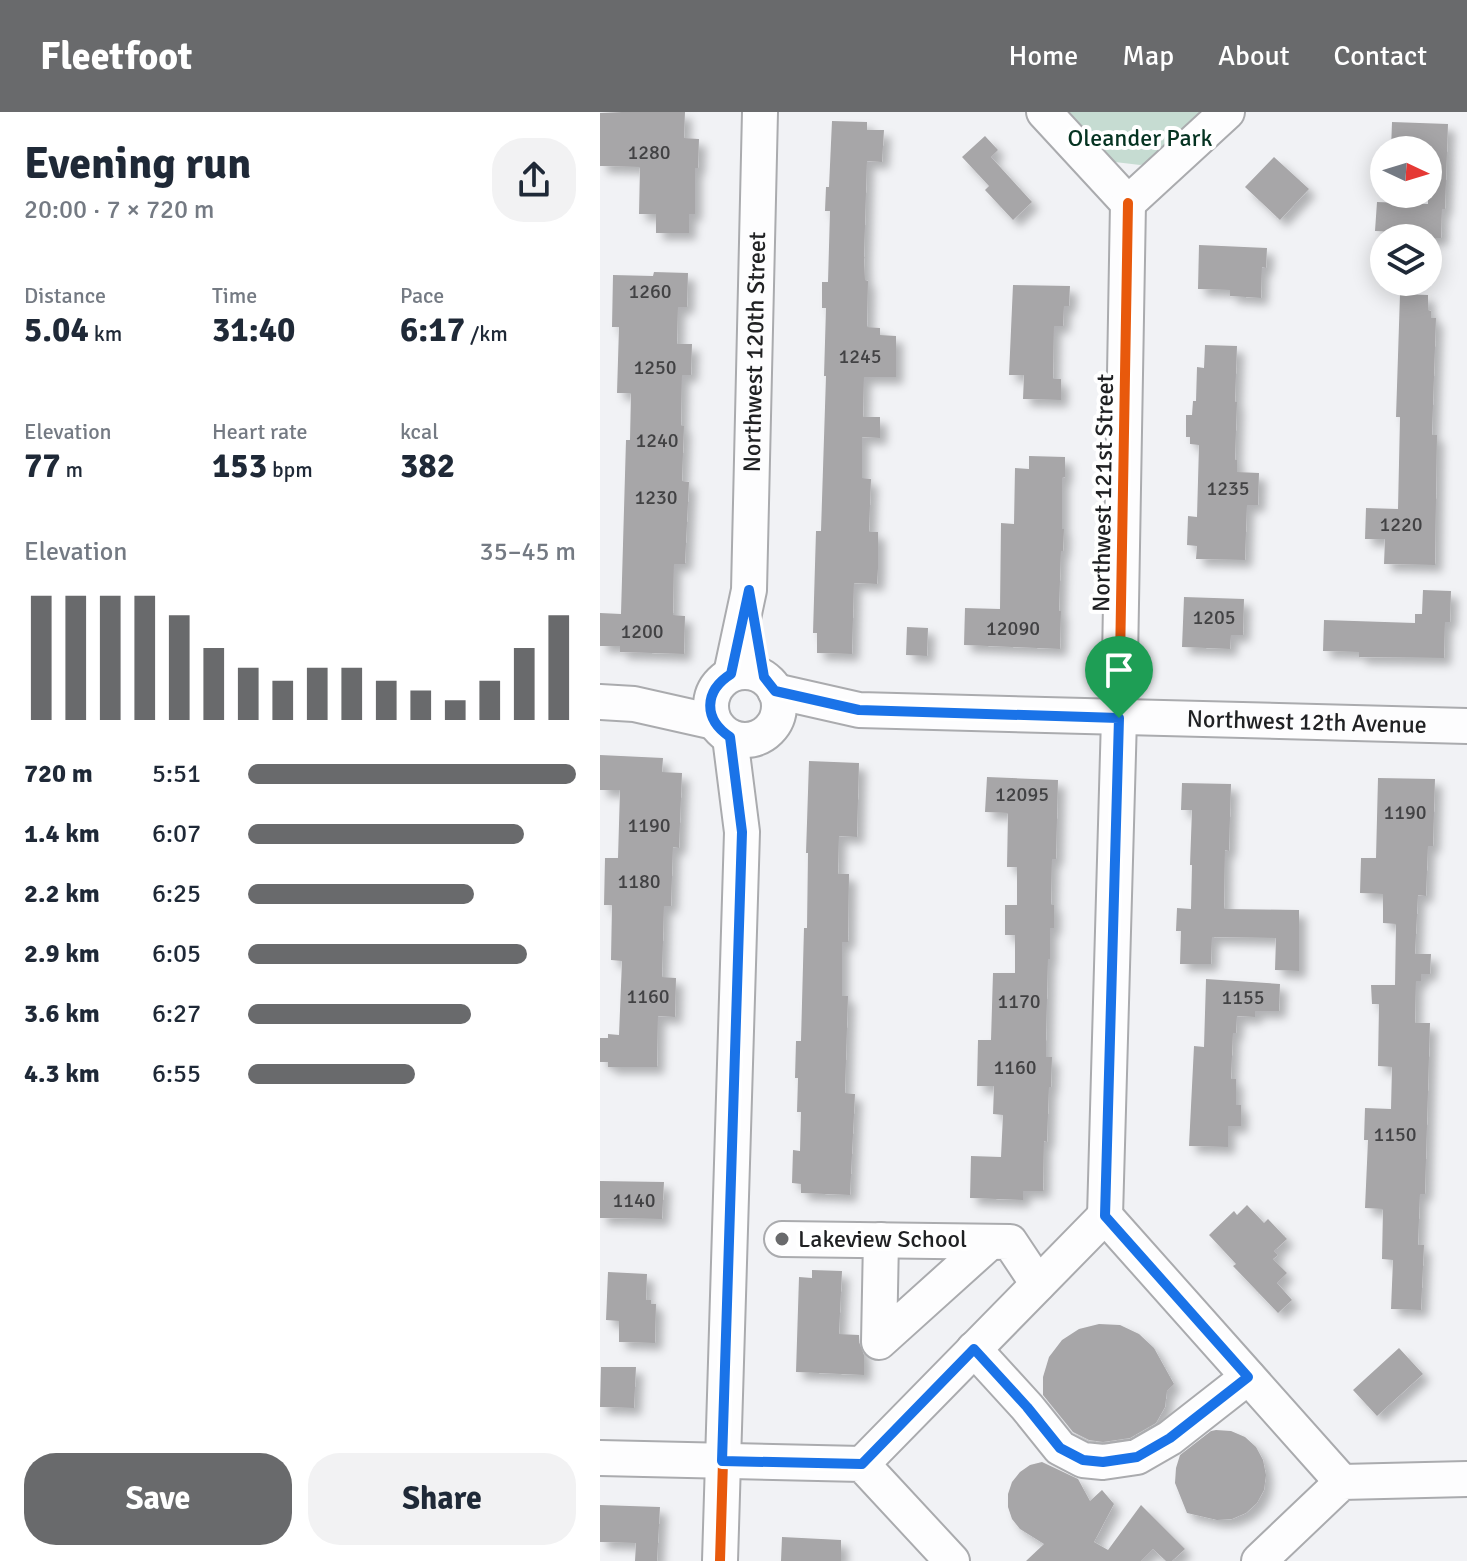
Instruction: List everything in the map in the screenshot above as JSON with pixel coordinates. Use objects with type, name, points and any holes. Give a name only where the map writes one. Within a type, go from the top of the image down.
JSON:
[{"type":"street","name":"Northwest 120th Street","points":[[720,1561],[760,112]]},
{"type":"street","points":[[1044,112],[1128,203],[1227,112]]},
{"type":"street","name":"Northwest 121st Street","points":[[1105,1216],[1119,718],[1128,203]]},
{"type":"street","name":"Northwest 12th Avenue","points":[[600,702],[1467,726]]},
{"type":"street","points":[[862,1464],[1105,1216],[1342,1482]]},
{"type":"street","points":[[782,1239],[1010,1242],[1038,1284]]},
{"type":"street","points":[[881,1240],[879,1342],[990,1242]]},
{"type":"street","points":[[974,1349],[1060,1448],[1083,1460],[1103,1462],[1137,1457],[1170,1438],[1248,1377]]},
{"type":"street","points":[[600,1458],[862,1464],[952,1561]]},
{"type":"street","points":[[1259,1561],[1342,1482],[1467,1479]]},
{"type":"green space","name":"Oleander Park","points":[[1068,112],[1213,112],[1166,159],[1140,165],[1115,162]]},
{"type":"building","points":[[685,112],[684,138],[699,139],[698,168],[695,168],[695,214],[689,214],[689,233],[656,233],[656,214],[639,214],[640,167],[600,166],[600,113]]},
{"type":"building","points":[[832,121],[867,122],[867,130],[884,130],[882,162],[867,161],[864,258],[865,280],[868,281],[867,327],[880,328],[880,335],[896,336],[896,377],[864,377],[863,417],[880,417],[880,438],[862,437],[862,478],[871,479],[869,532],[878,532],[878,568],[877,584],[854,583],[852,654],[817,653],[817,633],[813,633],[816,531],[821,531],[826,376],[826,308],[822,308],[822,282],[828,282],[830,211],[825,211]]},
{"type":"building","points":[[1392,122],[1448,124],[1445,209],[1442,209],[1441,224],[1375,224],[1377,208],[1442,208],[1442,136],[1392,136]]},
{"type":"building","points":[[985,136],[998,150],[991,157],[1032,202],[1013,220],[985,190],[989,186],[962,157]]},
{"type":"building","points":[[1274,157],[1309,189],[1280,220],[1245,187]]},
{"type":"building","points":[[1199,245],[1267,248],[1266,268],[1262,267],[1261,298],[1230,296],[1230,290],[1198,289]]},
{"type":"building","points":[[654,272],[688,273],[687,307],[678,307],[677,344],[692,344],[691,375],[682,375],[682,481],[689,482],[685,564],[674,564],[673,615],[685,616],[684,654],[620,652],[620,646],[600,646],[600,613],[621,614],[626,440],[630,440],[631,393],[617,393],[619,327],[612,327],[613,275],[653,276]]},
{"type":"building","points":[[1013,285],[1070,286],[1069,306],[1064,306],[1063,326],[1054,326],[1053,379],[1061,379],[1061,400],[1023,399],[1024,375],[1009,375]]},
{"type":"building","points":[[1400,296],[1428,296],[1428,310],[1431,311],[1431,318],[1436,318],[1432,435],[1437,435],[1435,565],[1384,564],[1385,539],[1365,539],[1366,508],[1398,509],[1400,417],[1396,417]]},
{"type":"building","points":[[1205,345],[1237,346],[1237,472],[1259,473],[1258,505],[1247,505],[1245,560],[1196,559],[1197,546],[1187,545],[1188,516],[1197,517],[1199,445],[1190,444],[1190,437],[1186,437],[1186,415],[1192,415],[1193,401],[1196,401],[1197,367],[1204,368]]},
{"type":"building","points":[[1029,456],[1065,457],[1065,477],[1062,478],[1064,529],[1060,649],[964,645],[965,608],[1000,609],[1001,523],[1014,524],[1015,468],[1029,469]]},
{"type":"building","points":[[1423,590],[1451,591],[1450,622],[1445,622],[1444,658],[1359,657],[1359,652],[1323,651],[1324,620],[1415,623],[1415,614],[1422,614]]},
{"type":"building","points":[[1184,597],[1244,599],[1243,635],[1231,635],[1230,649],[1182,647]]},
{"type":"building","points":[[907,627],[928,628],[927,656],[906,655]]},
{"type":"building","points":[[600,755],[663,758],[662,772],[682,773],[679,848],[673,847],[671,906],[664,906],[662,977],[676,978],[675,1017],[658,1016],[657,1067],[608,1067],[608,1062],[600,1062],[600,1038],[608,1038],[608,1034],[619,1035],[622,961],[611,960],[612,905],[604,905],[605,858],[618,858],[620,790],[600,790]]},
{"type":"building","points":[[809,761],[859,763],[857,837],[839,836],[838,874],[849,874],[848,942],[842,942],[842,996],[848,996],[845,1093],[855,1094],[850,1195],[801,1193],[801,1184],[792,1183],[793,1150],[800,1151],[801,1112],[797,1112],[798,1078],[795,1078],[796,1041],[801,1041],[804,928],[807,928]]},
{"type":"building","points":[[987,777],[1058,780],[1056,859],[1052,859],[1054,928],[1050,928],[1046,1041],[1046,1057],[1052,1057],[1051,1087],[1047,1142],[1044,1141],[1043,1191],[1023,1191],[1023,1200],[970,1198],[971,1156],[1001,1157],[1003,1115],[993,1114],[994,1086],[977,1086],[978,1040],[991,1040],[993,973],[1015,973],[1015,935],[1005,935],[1005,905],[1017,905],[1017,867],[1007,867],[1008,813],[985,812]]},
{"type":"building","points":[[1378,778],[1435,779],[1433,846],[1428,846],[1426,896],[1418,895],[1415,954],[1431,954],[1430,974],[1421,974],[1421,981],[1416,981],[1415,1023],[1430,1023],[1425,1194],[1420,1194],[1418,1245],[1424,1245],[1421,1310],[1391,1309],[1393,1260],[1382,1259],[1383,1209],[1365,1208],[1368,1140],[1364,1140],[1365,1108],[1391,1109],[1392,1067],[1378,1066],[1379,1004],[1372,1004],[1371,985],[1395,985],[1396,924],[1383,923],[1383,894],[1360,893],[1361,858],[1376,858]]},
{"type":"building","points":[[1182,783],[1231,784],[1224,909],[1299,910],[1299,971],[1275,970],[1276,938],[1212,937],[1211,964],[1180,964],[1181,931],[1176,931],[1177,908],[1191,909],[1192,865],[1192,810],[1181,810]]},
{"type":"building","points":[[1206,979],[1280,984],[1279,1011],[1255,1011],[1255,1017],[1237,1016],[1231,1079],[1236,1079],[1236,1105],[1241,1105],[1241,1126],[1228,1126],[1228,1147],[1189,1146],[1194,1046],[1204,1047]]},
{"type":"building","points":[[600,1181],[664,1182],[662,1219],[600,1218]]},
{"type":"building","points":[[1247,1205],[1264,1223],[1268,1219],[1287,1239],[1274,1251],[1278,1255],[1273,1259],[1287,1273],[1277,1283],[1292,1300],[1278,1313],[1233,1266],[1236,1264],[1209,1235],[1234,1211],[1237,1215]]},
{"type":"building","points":[[812,1270],[842,1271],[839,1334],[859,1335],[864,1355],[864,1375],[796,1372],[799,1277],[812,1278]]},
{"type":"building","points":[[608,1272],[647,1274],[646,1300],[656,1304],[655,1343],[619,1342],[619,1321],[606,1320]]},
{"type":"building","points":[[1099,1324],[1120,1325],[1139,1334],[1154,1348],[1174,1384],[1167,1391],[1165,1407],[1156,1423],[1130,1438],[1103,1442],[1089,1440],[1073,1432],[1043,1395],[1043,1377],[1049,1357],[1062,1340],[1079,1329]]},
{"type":"building","points":[[1399,1348],[1423,1374],[1377,1416],[1353,1390]]},
{"type":"building","points":[[601,1367],[636,1367],[634,1408],[600,1407]]},
{"type":"building","points":[[1216,1430],[1231,1431],[1245,1437],[1256,1447],[1266,1475],[1264,1490],[1257,1503],[1246,1513],[1232,1519],[1217,1520],[1187,1513],[1175,1483],[1180,1455]]},
{"type":"building","points":[[1042,1462],[1078,1479],[1090,1501],[1102,1490],[1114,1504],[1094,1542],[1108,1550],[1141,1505],[1185,1549],[1172,1561],[1166,1561],[1153,1549],[1141,1561],[1026,1561],[1044,1544],[1020,1529],[1012,1519],[1008,1494],[1020,1472]]},
{"type":"building","points":[[600,1505],[660,1507],[657,1561],[635,1561],[636,1543],[600,1542]]},
{"type":"building","points":[[782,1537],[841,1540],[841,1561],[781,1561]]},
{"type":"cycle path","points":[[1105,1216],[1119,718],[1128,203]]},
{"type":"cycle path","points":[[720,1561],[742,832],[730,737]]},
{"type":"place","name":"Lakeview School","points":[[782,1239]]},
{"type":"route","points":[[749,590],[764,677],[775,691],[859,710],[1119,718],[1105,1216],[1248,1377],[1170,1438],[1137,1457],[1103,1462],[1083,1460],[1060,1448],[974,1349],[862,1464],[722,1461],[742,832],[730,737],[714,722],[710,711],[714,689],[731,674],[749,590]]}]
